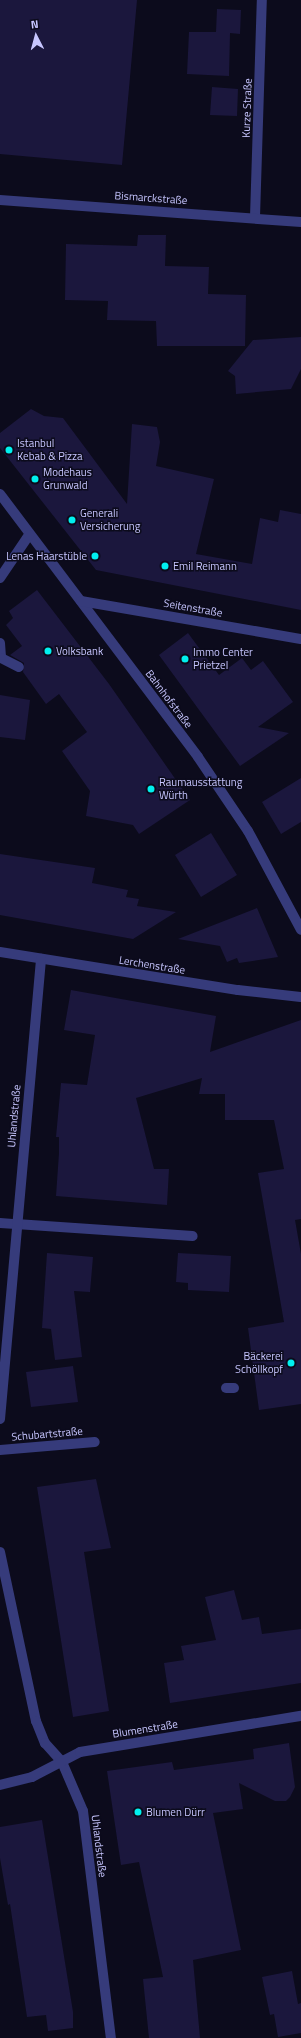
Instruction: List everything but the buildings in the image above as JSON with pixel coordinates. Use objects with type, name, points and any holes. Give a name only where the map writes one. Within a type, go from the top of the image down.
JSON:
[{"type":"street","name":"Kurze Straße","points":[[255,217],[262,0]]},
{"type":"street","name":"Bismarckstraße","points":[[0,200],[255,217],[301,222]]},
{"type":"street","name":"Bahnhofstraße","points":[[0,494],[29,535],[81,601],[198,757],[244,825],[301,930]]},
{"type":"street","points":[[0,578],[29,535]]},
{"type":"street","name":"Seitenstraße","points":[[81,601],[301,638]]},
{"type":"street","points":[[0,643],[0,658],[19,667]]},
{"type":"street","name":"Lerchenstraße","points":[[0,952],[41,960],[238,990],[301,997]]},
{"type":"street","name":"Uhlandstraße","points":[[0,1419],[16,1224],[41,960]]},
{"type":"street","points":[[0,1223],[193,1236]]},
{"type":"street","name":"Schubartstraße","points":[[0,1450],[95,1442]]},
{"type":"street","name":"Uhlandstraße","points":[[0,1552],[36,1721],[45,1743],[62,1762],[83,1811],[111,2038]]},
{"type":"street","name":"Blumenstraße","points":[[0,1785],[32,1778],[80,1752],[301,1716]]},
{"type":"place","name":"Istanbul Kebab & Pizza","points":[[9,450]]},
{"type":"place","name":"Modehaus Grunwald","points":[[35,479]]},
{"type":"place","name":"Generali Versicherung","points":[[72,520]]},
{"type":"place","name":"Lenas Haarstüble","points":[[95,556]]},
{"type":"place","name":"Emil Reimann","points":[[165,566]]},
{"type":"place","name":"Volksbank","points":[[48,651]]},
{"type":"place","name":"Immo Center Prietzel","points":[[185,659]]},
{"type":"place","name":"Raumausstattung Würth","points":[[151,789]]},
{"type":"place","name":"Bäckerei Schöllkopf","points":[[291,1363]]},
{"type":"place","name":"Blumen Dürr","points":[[138,1812]]}]
